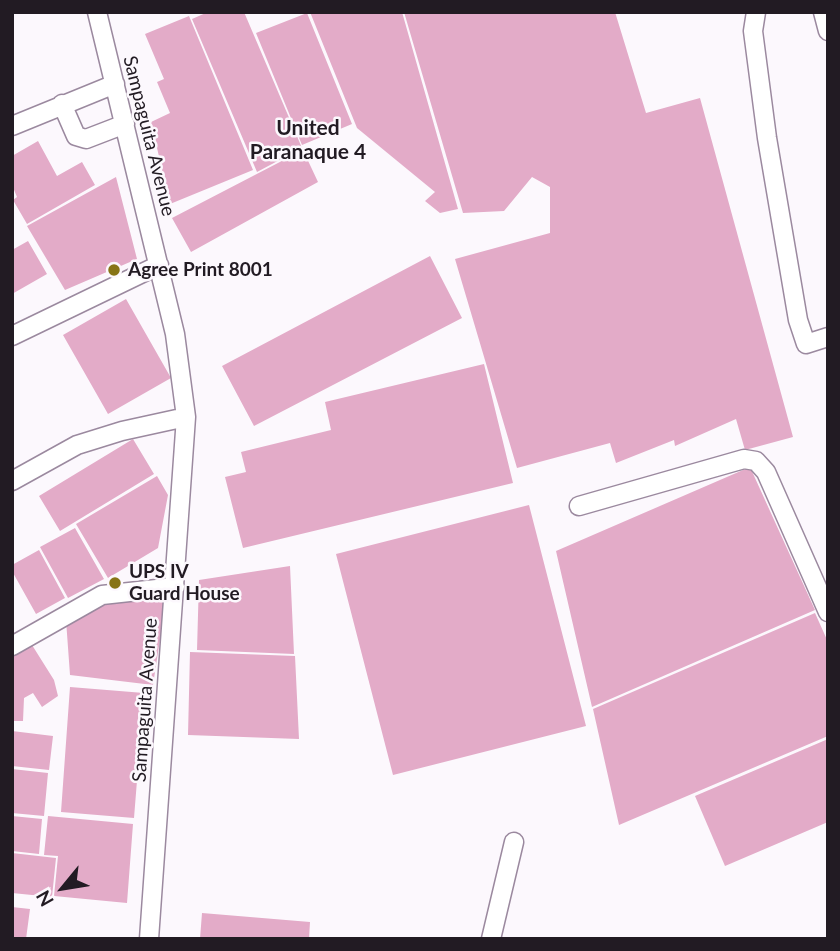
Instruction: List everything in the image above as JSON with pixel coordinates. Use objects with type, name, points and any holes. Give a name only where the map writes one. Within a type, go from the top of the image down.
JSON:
[{"type":"street","name":"Sampaguita Avenue","points":[[97,12],[175,334],[186,417],[149,939]]},
{"type":"street","points":[[756,12],[753,31],[767,138],[798,320],[806,344],[828,337]]},
{"type":"street","points":[[823,12],[828,31]]},
{"type":"street","points":[[12,126],[115,84]]},
{"type":"street","points":[[62,104],[76,136],[86,139],[125,124]]},
{"type":"street","points":[[12,336],[159,265]]},
{"type":"street","points":[[12,481],[77,445],[122,431],[186,417]]},
{"type":"street","points":[[579,506],[744,459],[756,461],[766,472],[828,612]]},
{"type":"street","points":[[12,646],[102,594],[175,587]]},
{"type":"street","points":[[491,939],[513,842]]},
{"type":"building","points":[[208,12],[244,12],[302,148],[257,172],[192,19]]},
{"type":"building","points":[[310,12],[402,12],[458,209],[440,213],[425,201],[435,192],[357,128]]},
{"type":"building","points":[[404,12],[615,12],[646,113],[700,98],[793,437],[745,450],[736,419],[675,446],[674,440],[616,463],[610,443],[517,468],[455,259],[550,233],[550,187],[532,177],[504,211],[463,213]]},
{"type":"building","points":[[307,13],[352,124],[302,145],[256,33]]},
{"type":"building","points":[[189,16],[253,170],[170,204],[151,122],[170,113],[157,82],[164,79],[145,34]]},
{"type":"building","points":[[38,141],[57,176],[82,162],[95,185],[27,224],[13,200],[17,197],[12,185],[12,156]]},
{"type":"building","points":[[303,150],[318,182],[191,252],[172,218]]},
{"type":"building","points":[[116,177],[137,259],[65,290],[27,226]]},
{"type":"building","points":[[28,241],[47,274],[12,294],[12,250]]},
{"type":"building","points":[[430,256],[462,318],[254,426],[222,366]]},
{"type":"building","points":[[126,299],[171,378],[108,414],[63,335]]},
{"type":"building","points":[[484,364],[513,483],[243,548],[225,477],[246,472],[241,452],[331,430],[325,402]]},
{"type":"building","points":[[133,439],[154,474],[60,531],[39,496]]},
{"type":"building","points":[[750,467],[815,610],[592,707],[556,551]]},
{"type":"building","points":[[157,476],[168,495],[158,548],[108,578],[76,524]]},
{"type":"building","points":[[529,505],[586,726],[393,775],[336,554]]},
{"type":"building","points":[[75,528],[104,579],[68,598],[40,547]]},
{"type":"building","points":[[39,550],[65,598],[36,614],[12,571],[12,565]]},
{"type":"building","points":[[290,566],[294,654],[197,650],[199,580]]},
{"type":"building","points":[[167,594],[153,685],[70,675],[66,620],[113,600]]},
{"type":"building","points":[[815,613],[828,642],[828,736],[619,825],[593,709]]},
{"type":"building","points":[[32,645],[54,680],[58,696],[42,707],[33,693],[24,698],[23,721],[12,721],[12,657]]},
{"type":"building","points":[[190,652],[295,656],[299,739],[188,735]]},
{"type":"building","points":[[70,687],[144,693],[134,818],[61,812]]},
{"type":"building","points":[[12,731],[53,736],[49,770],[12,766]]},
{"type":"building","points":[[828,739],[828,822],[725,866],[695,796]]},
{"type":"building","points":[[12,769],[48,773],[44,816],[12,813]]},
{"type":"building","points":[[12,816],[42,819],[39,854],[12,851]]},
{"type":"building","points":[[48,816],[133,824],[127,903],[54,896],[58,856],[44,855]]},
{"type":"building","points":[[12,853],[56,858],[52,897],[12,893]]},
{"type":"building","points":[[12,907],[30,909],[26,939],[12,939]]},
{"type":"building","points":[[202,913],[310,922],[309,939],[200,939]]},
{"type":"place","name":"Agree Print 8001","points":[[114,270]]},
{"type":"place","name":"UPS IV Guard House","points":[[115,583]]},
{"type":"district","name":"United Paranaque 4","points":[[308,140]]}]
